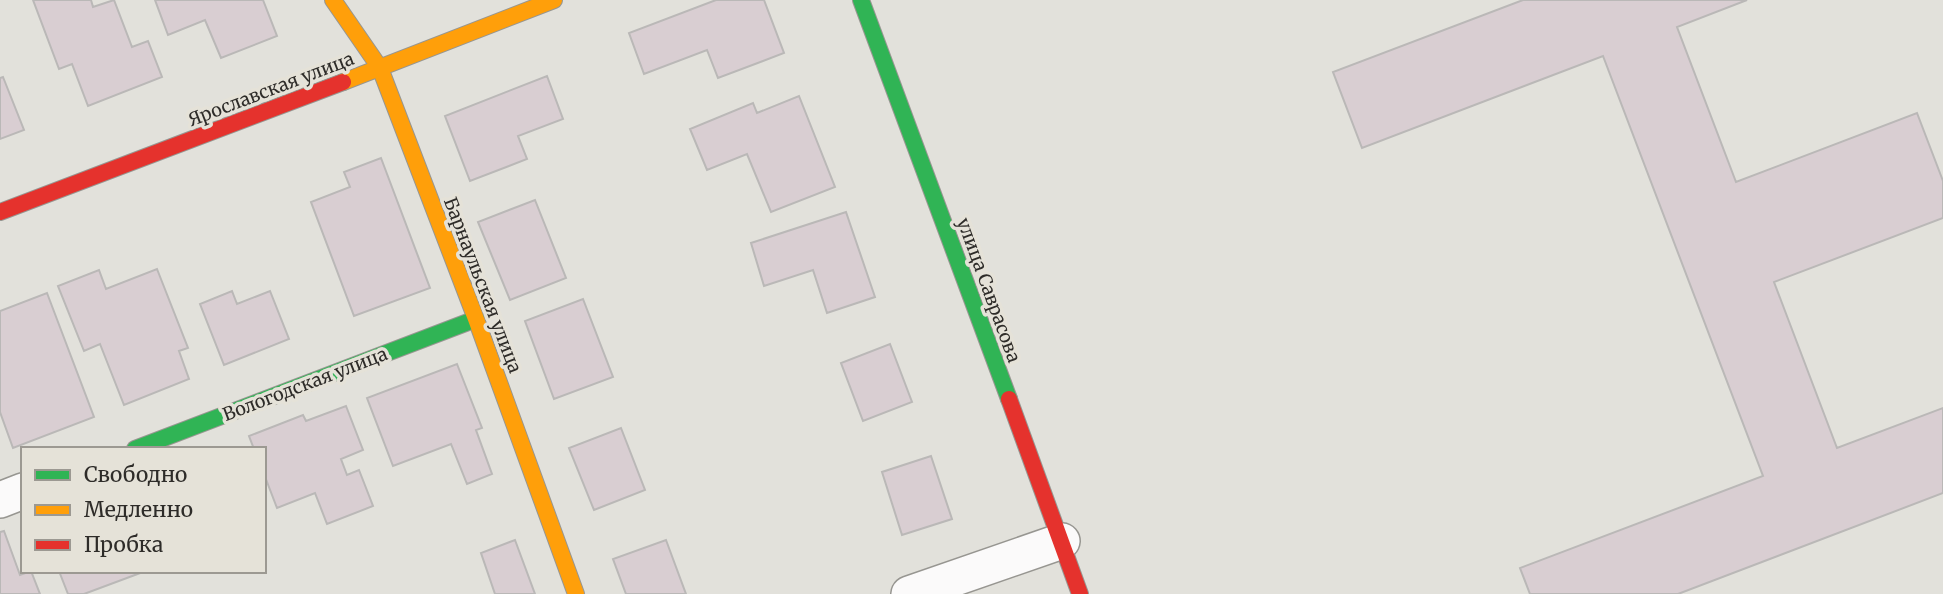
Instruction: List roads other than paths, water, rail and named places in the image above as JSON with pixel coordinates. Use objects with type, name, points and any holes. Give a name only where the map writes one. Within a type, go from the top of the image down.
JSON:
[{"type":"street","name":"Барнаульская улица","points":[[333,0],[380,68],[476,319],[576,594]]},
{"type":"street","name":"Ярославская улица","points":[[0,212],[554,0]]},
{"type":"street","name":"улица Саврасова","points":[[862,0],[1080,594]]},
{"type":"street","name":"Вологодская улица","points":[[140,447],[476,319]]},
{"type":"street","points":[[0,500],[21,492]]},
{"type":"street","points":[[909,594],[1062,541]]}]
